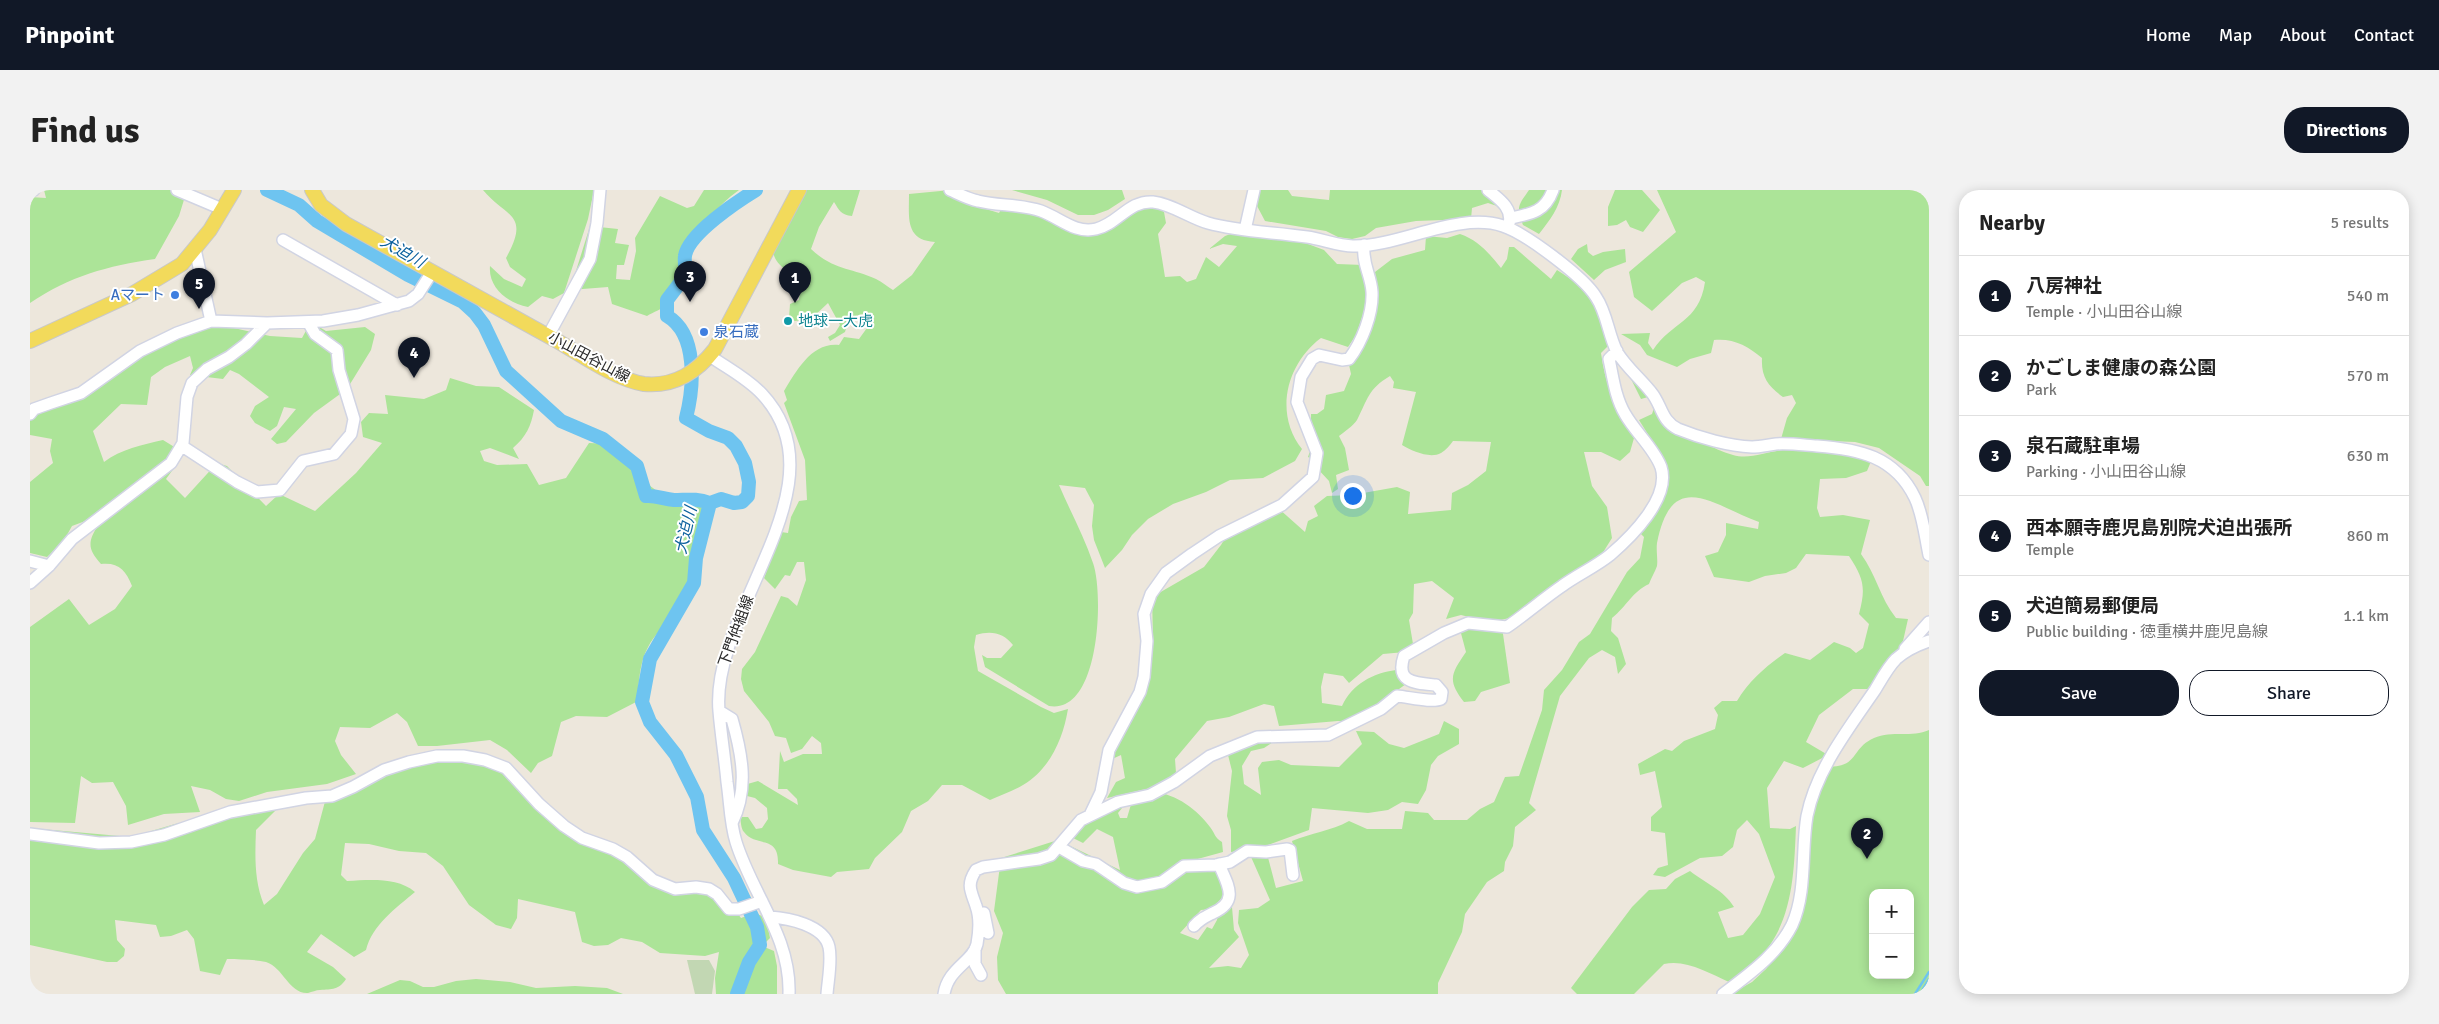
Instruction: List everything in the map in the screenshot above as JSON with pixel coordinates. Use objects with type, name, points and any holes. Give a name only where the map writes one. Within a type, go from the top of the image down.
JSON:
[{"type":"main road","points":[[30,341],[155,282],[182,264],[195,249],[234,190]]},
{"type":"main road","name":"小山田谷山線","points":[[312,190],[321,204],[346,224],[432,272],[634,382],[662,384],[683,378],[698,368],[710,356],[762,264],[799,190]]},
{"type":"street","points":[[30,191],[34,190]]},
{"type":"street","points":[[177,190],[222,209]]},
{"type":"street","points":[[548,336],[590,259],[598,223],[600,190]]},
{"type":"street","points":[[950,190],[978,201],[1039,210],[1082,229],[1098,228],[1128,209],[1149,202],[1161,204],[1208,223],[1245,230],[1305,236],[1345,245],[1364,245],[1470,224],[1509,222],[1535,213],[1542,208],[1553,190]]},
{"type":"street","points":[[1245,230],[1254,190]]},
{"type":"street","points":[[1488,190],[1508,209],[1509,222],[1593,292],[1602,308],[1617,351],[1627,366],[1651,392],[1665,420],[1678,428],[1717,441],[1750,447],[1782,444],[1838,447],[1872,455],[1899,476],[1915,497],[1921,514],[1929,555]]},
{"type":"street","points":[[282,240],[397,304]]},
{"type":"street","points":[[1089,817],[1101,792],[1109,750],[1140,692],[1144,677],[1147,641],[1144,614],[1151,594],[1166,573],[1192,554],[1218,536],[1282,505],[1314,477],[1318,453],[1297,402],[1301,376],[1312,358],[1319,355],[1349,359],[1354,352],[1370,315],[1372,292],[1363,259],[1364,245]]},
{"type":"street","points":[[195,249],[211,321]]},
{"type":"street","points":[[30,414],[34,410],[81,393],[140,351],[177,333],[211,321],[267,324],[308,322],[358,315],[409,301],[423,288],[432,272]]},
{"type":"street","points":[[182,446],[237,482],[257,492],[280,490],[303,461],[334,454],[351,434],[354,419],[339,370],[338,350],[314,334],[308,322]]},
{"type":"street","points":[[30,584],[49,566],[72,539],[171,463],[182,446],[187,397],[192,383],[207,369],[229,357],[246,344],[267,324]]},
{"type":"street","points":[[982,976],[975,964],[975,948],[979,922],[976,906],[970,896],[970,884],[976,870],[983,867],[1039,859],[1051,855],[1076,824],[1118,802],[1150,795],[1174,782],[1210,756],[1257,737],[1328,735],[1381,709],[1397,696],[1419,697],[1435,702],[1441,699],[1442,692],[1436,685],[1410,682],[1404,676],[1401,666],[1404,656],[1444,633],[1468,624],[1507,627],[1561,586],[1610,555],[1648,514],[1660,497],[1662,477],[1660,465],[1624,413],[1609,359],[1617,351]]},
{"type":"street","name":"下門仲組線","points":[[710,356],[752,384],[775,411],[782,427],[790,461],[788,488],[781,515],[721,668],[719,711],[732,823],[741,857],[770,917],[786,956],[789,994]]},
{"type":"street","points":[[30,561],[49,566]]},
{"type":"street","points":[[1723,994],[1759,966],[1788,932],[1795,916],[1798,902],[1807,815],[1815,792],[1837,748],[1896,660],[1929,622]]},
{"type":"street","points":[[1896,660],[1911,648],[1929,641]]},
{"type":"street","points":[[719,711],[732,720],[741,758],[742,795],[740,806],[732,823]]},
{"type":"street","points":[[30,834],[99,843],[131,842],[164,835],[230,812],[306,798],[332,796],[353,788],[384,770],[409,762],[437,756],[463,756],[485,760],[506,768],[539,804],[564,826],[582,838],[613,849],[627,857],[653,880],[675,889],[708,889],[717,894],[730,909],[762,901]]},
{"type":"street","points":[[1059,847],[1083,861],[1096,864],[1124,883],[1137,887],[1162,882],[1184,866],[1230,862],[1247,851],[1290,850],[1293,875]]},
{"type":"street","points":[[1194,926],[1201,918],[1215,913],[1229,899],[1231,893],[1219,864]]},
{"type":"street","points":[[976,906],[982,907],[988,933]]},
{"type":"street","points":[[770,917],[786,918],[797,922],[816,931],[825,940],[829,947],[827,994]]},
{"type":"street","points":[[944,994],[948,979],[975,948]]},
{"type":"green space","points":[[44,190],[187,190],[179,216],[155,259],[121,265],[74,279],[30,303],[30,197],[46,198]]},
{"type":"green space","points":[[483,190],[594,190],[588,219],[564,293],[553,299],[542,296],[528,307],[513,302],[496,288],[490,274],[490,266],[504,279],[522,287],[526,279],[510,267],[506,258],[513,243],[516,224],[513,218]]},
{"type":"green space","points":[[704,190],[739,190],[715,212],[702,229],[687,258],[674,293],[665,306],[647,316],[612,304],[608,287],[570,290],[590,226],[618,229],[615,243],[629,245],[624,265],[617,265],[616,279],[630,280],[636,251],[635,238],[660,196],[687,208],[694,206]]},
{"type":"green space","points":[[804,190],[860,190],[852,216],[839,210],[834,202],[819,227],[811,249],[835,265],[867,275],[893,290],[912,275],[935,242],[918,237],[914,232],[909,219],[909,194],[951,190],[981,199],[986,209],[999,213],[1006,201],[1048,217],[1081,225],[1099,224],[1140,209],[1158,207],[1164,212],[1166,223],[1158,234],[1165,277],[1180,276],[1187,282],[1196,279],[1206,257],[1219,267],[1237,246],[1223,244],[1209,249],[1225,236],[1236,232],[1300,241],[1324,250],[1337,264],[1363,265],[1370,294],[1356,335],[1348,347],[1321,338],[1299,361],[1292,375],[1286,405],[1288,421],[1293,435],[1302,449],[1295,461],[1263,478],[1230,480],[1206,492],[1173,504],[1148,519],[1105,568],[1094,540],[1092,526],[1094,505],[1085,488],[1059,485],[1093,563],[1096,578],[1098,600],[1094,650],[1088,673],[1079,692],[1066,704],[1049,706],[985,667],[982,655],[987,658],[1001,658],[1013,645],[1006,638],[992,633],[976,635],[974,647],[978,671],[1054,713],[1068,709],[1063,731],[1054,752],[1041,771],[1032,778],[1019,787],[990,800],[962,785],[942,785],[928,801],[911,811],[902,832],[875,858],[869,869],[837,872],[831,877],[793,870],[778,864],[775,849],[771,845],[749,837],[742,829],[740,817],[748,817],[756,829],[762,828],[768,819],[767,808],[755,798],[747,796],[744,785],[758,781],[798,805],[797,799],[787,789],[778,789],[780,751],[784,762],[803,754],[822,754],[821,743],[812,736],[802,749],[791,753],[786,738],[775,736],[769,722],[744,691],[741,679],[742,669],[755,652],[781,596],[788,598],[797,606],[806,580],[804,562],[797,562],[790,576],[785,575],[775,589],[764,578],[781,532],[788,533],[791,517],[799,501],[807,500],[805,460],[784,403],[787,400],[784,391],[800,366],[813,353],[829,345],[839,345],[844,337],[859,339],[872,321],[870,314],[861,314],[853,317],[848,323],[845,332],[830,341],[828,337],[835,333],[840,325],[828,303],[811,319],[795,321],[789,318],[790,304],[799,300],[801,284],[780,265],[773,251]]},
{"type":"green space","points":[[1012,190],[1122,190],[1125,199],[1108,210],[1094,215],[1078,215],[1047,200]]},
{"type":"green space","points":[[1259,190],[1288,190],[1292,196],[1329,200],[1330,190],[1494,190],[1500,207],[1488,203],[1472,208],[1471,219],[1416,221],[1376,228],[1365,236],[1352,239],[1338,237],[1326,231],[1265,221],[1256,204]]},
{"type":"green space","points":[[1529,190],[1562,190],[1557,208],[1539,234],[1523,225],[1519,214],[1520,203]]},
{"type":"green space","points":[[1615,190],[1642,190],[1660,210],[1643,232],[1630,227],[1626,220],[1617,225],[1608,226],[1608,207]]},
{"type":"green space","points":[[1657,190],[1929,190],[1929,486],[1926,486],[1920,476],[1879,448],[1855,442],[1781,439],[1787,418],[1796,403],[1792,395],[1783,397],[1773,389],[1764,376],[1762,358],[1746,347],[1728,340],[1714,340],[1711,353],[1690,359],[1677,367],[1647,355],[1640,345],[1621,334],[1650,333],[1648,343],[1653,350],[1660,340],[1691,314],[1702,296],[1705,282],[1696,277],[1682,283],[1652,311],[1634,297],[1629,272],[1676,232]]},
{"type":"green space","points":[[1460,234],[1478,243],[1501,268],[1507,259],[1509,247],[1514,247],[1551,279],[1557,270],[1587,293],[1597,310],[1609,345],[1601,353],[1608,387],[1622,418],[1634,438],[1630,452],[1620,461],[1601,452],[1584,452],[1592,486],[1607,507],[1612,538],[1602,554],[1568,576],[1517,616],[1501,620],[1510,683],[1481,692],[1475,701],[1464,702],[1455,688],[1453,677],[1457,666],[1466,652],[1458,622],[1477,619],[1461,615],[1446,619],[1454,598],[1432,581],[1414,584],[1413,613],[1409,620],[1413,644],[1405,652],[1383,654],[1349,683],[1343,676],[1324,673],[1321,687],[1322,703],[1342,706],[1351,692],[1364,681],[1379,674],[1396,670],[1406,684],[1381,702],[1362,723],[1338,721],[1279,726],[1274,706],[1264,704],[1229,717],[1207,721],[1175,759],[1176,773],[1168,784],[1107,798],[1116,782],[1125,778],[1121,755],[1110,760],[1149,658],[1153,640],[1152,597],[1204,567],[1230,530],[1278,508],[1305,532],[1308,521],[1318,516],[1314,506],[1327,496],[1352,495],[1397,487],[1410,492],[1408,514],[1451,510],[1452,493],[1468,485],[1486,471],[1491,442],[1453,441],[1437,455],[1426,455],[1402,445],[1416,392],[1393,388],[1394,382],[1390,376],[1377,385],[1366,400],[1357,420],[1339,436],[1345,448],[1349,470],[1336,475],[1338,489],[1332,493],[1329,481],[1316,467],[1316,461],[1308,457],[1311,448],[1311,414],[1317,414],[1324,409],[1326,395],[1344,391],[1351,374],[1348,360],[1377,293],[1375,272],[1392,259],[1425,250],[1426,236],[1447,238]]},
{"type":"green space","points":[[1587,244],[1588,252],[1593,256],[1603,252],[1625,249],[1626,262],[1605,270],[1594,280],[1571,259],[1578,249]]},
{"type":"green space","points":[[316,325],[326,331],[365,327],[375,334],[371,350],[347,389],[314,413],[286,442],[277,444],[271,439],[296,409],[284,407],[277,426],[270,431],[255,423],[250,416],[255,406],[269,397],[239,374],[230,370],[223,379],[190,375],[193,368],[190,356],[165,367],[151,377],[147,405],[121,404],[93,431],[104,462],[125,451],[163,440],[176,448],[177,464],[166,479],[185,498],[217,463],[227,466],[266,506],[279,494],[315,511],[356,473],[382,443],[363,437],[361,422],[369,413],[388,414],[385,395],[424,399],[446,390],[450,378],[476,386],[499,387],[534,410],[527,431],[513,448],[519,459],[490,448],[480,451],[484,461],[497,465],[527,464],[539,485],[566,478],[589,443],[616,445],[622,447],[631,456],[651,487],[666,495],[691,495],[704,498],[708,506],[696,544],[697,583],[681,596],[685,609],[662,629],[648,648],[640,671],[638,701],[607,717],[576,716],[561,722],[552,756],[538,763],[531,773],[507,750],[490,740],[437,746],[418,746],[407,722],[397,713],[370,728],[340,727],[335,741],[341,755],[356,774],[327,784],[267,792],[239,801],[226,799],[210,790],[191,786],[200,812],[164,814],[128,825],[126,806],[113,782],[92,783],[81,776],[75,823],[30,822],[30,627],[69,599],[89,625],[115,609],[132,586],[121,568],[112,564],[101,564],[93,554],[90,545],[98,525],[88,520],[72,526],[63,542],[47,557],[30,553],[30,482],[53,463],[50,451],[52,439],[30,435],[30,414],[60,405],[178,328],[225,326],[270,336],[302,338],[308,327]]},
{"type":"green space","points":[[1630,377],[1664,411],[1690,433],[1703,442],[1733,455],[1746,456],[1779,451],[1818,450],[1872,459],[1867,471],[1846,478],[1820,479],[1817,508],[1820,517],[1843,515],[1870,520],[1861,554],[1896,618],[1908,619],[1901,650],[1873,689],[1853,689],[1819,715],[1806,742],[1828,755],[1803,768],[1784,761],[1767,788],[1770,828],[1790,829],[1796,826],[1794,863],[1789,900],[1784,917],[1777,934],[1754,963],[1729,982],[1689,965],[1672,963],[1664,964],[1634,994],[1577,994],[1571,988],[1632,907],[1649,890],[1666,889],[1675,879],[1690,871],[1720,891],[1734,907],[1718,912],[1728,938],[1743,935],[1760,914],[1775,877],[1759,834],[1747,820],[1737,830],[1733,847],[1722,856],[1700,858],[1665,877],[1653,875],[1658,868],[1668,865],[1665,833],[1651,831],[1651,817],[1662,807],[1655,771],[1640,775],[1638,764],[1665,749],[1672,751],[1684,741],[1715,729],[1718,715],[1714,708],[1722,701],[1737,701],[1758,674],[1785,653],[1810,660],[1834,642],[1850,648],[1856,653],[1863,648],[1869,624],[1859,614],[1863,590],[1861,578],[1849,556],[1806,554],[1796,568],[1786,573],[1765,576],[1749,582],[1714,577],[1705,556],[1718,552],[1726,535],[1726,523],[1758,529],[1759,522],[1710,501],[1683,498],[1673,505],[1664,520],[1657,543],[1657,566],[1649,584],[1638,591],[1612,618],[1611,631],[1618,638],[1626,664],[1618,674],[1615,657],[1602,650],[1589,658],[1560,696],[1529,803],[1536,810],[1515,827],[1513,846],[1505,862],[1504,871],[1487,882],[1465,914],[1462,932],[1438,983],[1438,994],[1006,994],[998,980],[997,957],[1003,933],[994,911],[1001,858],[1058,840],[1120,870],[1113,837],[1097,829],[1083,843],[1067,835],[1072,828],[1131,797],[1118,813],[1120,818],[1127,818],[1132,801],[1150,793],[1167,795],[1184,802],[1199,814],[1222,842],[1223,852],[1194,860],[1211,861],[1230,890],[1211,909],[1201,910],[1180,933],[1198,940],[1207,927],[1212,929],[1217,920],[1219,909],[1226,903],[1232,907],[1234,930],[1239,937],[1209,968],[1228,966],[1241,968],[1249,955],[1238,923],[1239,910],[1258,908],[1270,900],[1248,850],[1231,852],[1231,830],[1227,816],[1232,771],[1226,747],[1288,732],[1264,748],[1251,751],[1242,766],[1244,784],[1261,795],[1258,768],[1262,762],[1279,760],[1291,765],[1339,767],[1362,744],[1356,731],[1374,732],[1389,744],[1404,748],[1439,734],[1444,721],[1459,729],[1459,744],[1438,756],[1431,765],[1426,790],[1418,804],[1402,802],[1388,810],[1368,813],[1312,808],[1309,830],[1265,846],[1276,888],[1303,881],[1292,841],[1349,821],[1367,829],[1402,829],[1405,811],[1428,813],[1434,820],[1467,820],[1480,809],[1494,802],[1505,777],[1519,776],[1542,710],[1544,690],[1562,670],[1579,642],[1590,634],[1627,572],[1640,558],[1644,537],[1639,532],[1656,497],[1659,452],[1639,420],[1652,414],[1654,408],[1648,397],[1641,399]]},
{"type":"green space","points":[[1929,730],[1929,994],[1731,994],[1752,982],[1766,969],[1790,938],[1803,839],[1822,766],[1843,765],[1849,762],[1866,743],[1874,738],[1888,734],[1916,734]]},
{"type":"green space","points":[[458,753],[484,753],[507,765],[545,807],[590,841],[661,883],[699,884],[732,906],[741,918],[755,913],[766,918],[770,938],[762,946],[774,951],[777,966],[777,994],[716,994],[715,978],[719,952],[705,956],[660,953],[642,942],[621,938],[608,945],[594,946],[582,942],[575,912],[518,899],[517,918],[511,929],[496,925],[469,905],[443,866],[426,853],[399,851],[369,844],[345,843],[341,875],[347,881],[374,880],[392,882],[408,887],[415,892],[379,925],[366,950],[354,957],[321,934],[307,952],[333,967],[346,979],[335,988],[308,993],[301,992],[291,985],[272,965],[257,960],[227,959],[220,975],[200,971],[194,939],[187,930],[171,936],[160,937],[156,925],[115,920],[117,940],[125,949],[124,956],[117,962],[107,962],[30,945],[30,828],[131,837],[175,824],[284,802],[256,830],[255,858],[258,887],[264,905],[277,894],[303,853],[315,839],[327,794],[401,771],[427,759]]},
{"type":"green space","points":[[687,960],[709,960],[715,971],[712,994],[695,994]]},
{"type":"green space","points":[[476,979],[510,982],[536,988],[575,986],[607,988],[623,994],[367,994],[400,980],[410,981],[423,987],[434,987],[456,981]]},
{"type":"waterway","name":"犬迫川","points":[[267,190],[299,205],[317,221],[408,275],[463,302],[484,325],[506,371],[561,421],[603,439],[637,466],[646,496],[710,503]]},
{"type":"waterway","points":[[710,503],[721,499],[734,503],[742,502],[748,496],[749,482],[745,463],[736,446],[728,438],[709,431],[686,418],[692,377],[689,348],[677,324],[667,316],[667,300],[686,275],[685,256],[688,247],[695,238],[715,219],[756,190]]},
{"type":"waterway","name":"犬迫川","points":[[710,503],[696,558],[694,583],[650,659],[642,702],[650,722],[676,755],[697,797],[703,830],[734,878],[757,927],[760,945],[749,962],[737,994]]},
{"type":"waterway","points":[[1915,994],[1929,972]]},
{"type":"waterway","points":[[1920,994],[1929,979]]},
{"type":"place","name":"Aマート","points":[[175,295]]},
{"type":"place","name":"泉石蔵駐車場","points":[[690,302]]},
{"type":"place","name":"八房神社","points":[[795,303]]},
{"type":"place","name":"犬迫簡易郵便局","points":[[199,309]]},
{"type":"place","name":"地球一大虎","points":[[788,321]]},
{"type":"place","name":"泉石蔵","points":[[704,332]]},
{"type":"place","name":"西本願寺鹿児島別院犬迫出張所","points":[[414,378]]},
{"type":"place","name":"かごしま健康の森公園","points":[[1867,859]]}]
